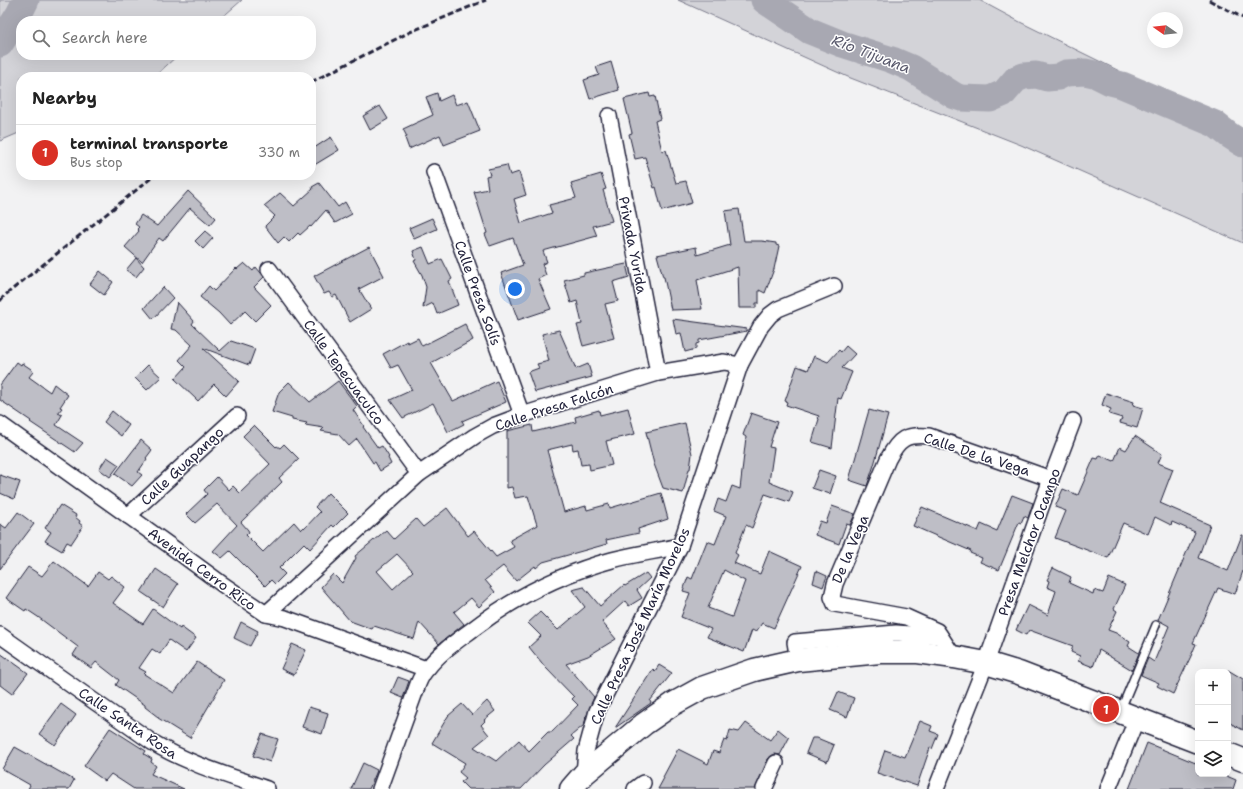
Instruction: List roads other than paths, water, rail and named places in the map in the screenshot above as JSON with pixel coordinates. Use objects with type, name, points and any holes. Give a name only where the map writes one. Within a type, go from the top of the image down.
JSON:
[{"type":"main road","points":[[578,781],[644,724],[673,704],[702,688],[727,678],[754,670],[798,660],[880,652],[918,652],[954,656],[986,663],[1019,673],[1129,714],[1196,741]]},
{"type":"main road","points":[[1231,755],[1243,760]]},
{"type":"street","name":"Privada Yurida","points":[[609,116],[658,373]]},
{"type":"street","name":"Calle Presa Solís","points":[[434,172],[522,414]]},
{"type":"street","name":"Calle Tepecuaculco","points":[[269,269],[419,474]]},
{"type":"street","name":"Calle Presa José María Morelos","points":[[578,781],[597,712],[680,546],[740,365],[761,326],[770,315],[778,309],[834,286]]},
{"type":"street","name":"Calle Presa Falcón","points":[[266,614],[419,474],[475,436],[493,426],[522,414],[658,373],[724,362],[740,365]]},
{"type":"street","name":"Calle Guapango","points":[[128,516],[237,416]]},
{"type":"street","name":"Presa Melchor Ocampo","points":[[936,789],[986,663],[1073,421]]},
{"type":"street","name":"Avenida Cerro Rico","points":[[0,424],[266,614],[285,618],[426,669]]},
{"type":"street","name":"Calle De la Vega","points":[[904,438],[915,435],[929,436],[1051,479]]},
{"type":"street","name":"De la Vega","points":[[904,438],[895,446],[888,458],[835,584],[832,597],[835,604],[906,617],[937,631],[954,656]]},
{"type":"street","points":[[380,789],[418,684],[426,669],[459,639],[516,599],[539,587],[573,573],[612,560],[680,546]]},
{"type":"street","points":[[798,660],[795,642],[896,633],[940,636]]},
{"type":"street","name":"Calle Santa Rosa","points":[[0,635],[152,742],[172,754],[195,764],[267,789]]},
{"type":"street","points":[[1108,789],[1129,714]]},
{"type":"street","points":[[764,789],[776,763]]},
{"type":"lane","points":[[1129,714],[1156,624]]},
{"type":"waterway","name":"Río Tijuana","points":[[18,16],[26,0]]},
{"type":"waterway","name":"Río Tijuana","points":[[764,0],[810,31],[911,68],[955,96],[961,98],[990,99],[1004,93],[1016,79],[1024,76],[1036,75],[1047,78],[1058,77],[1066,73],[1085,72],[1122,85],[1215,124],[1243,144]]},
{"type":"waterway","name":"Río Tijuana","points":[[0,44],[16,19]]},
{"type":"railway","points":[[316,79],[410,32],[486,0]]},
{"type":"railway","points":[[1209,0],[1243,18]]},
{"type":"railway","points":[[0,301],[4,296],[149,180]]},
{"type":"place","name":"terminal transporte","points":[[1106,709]]}]
